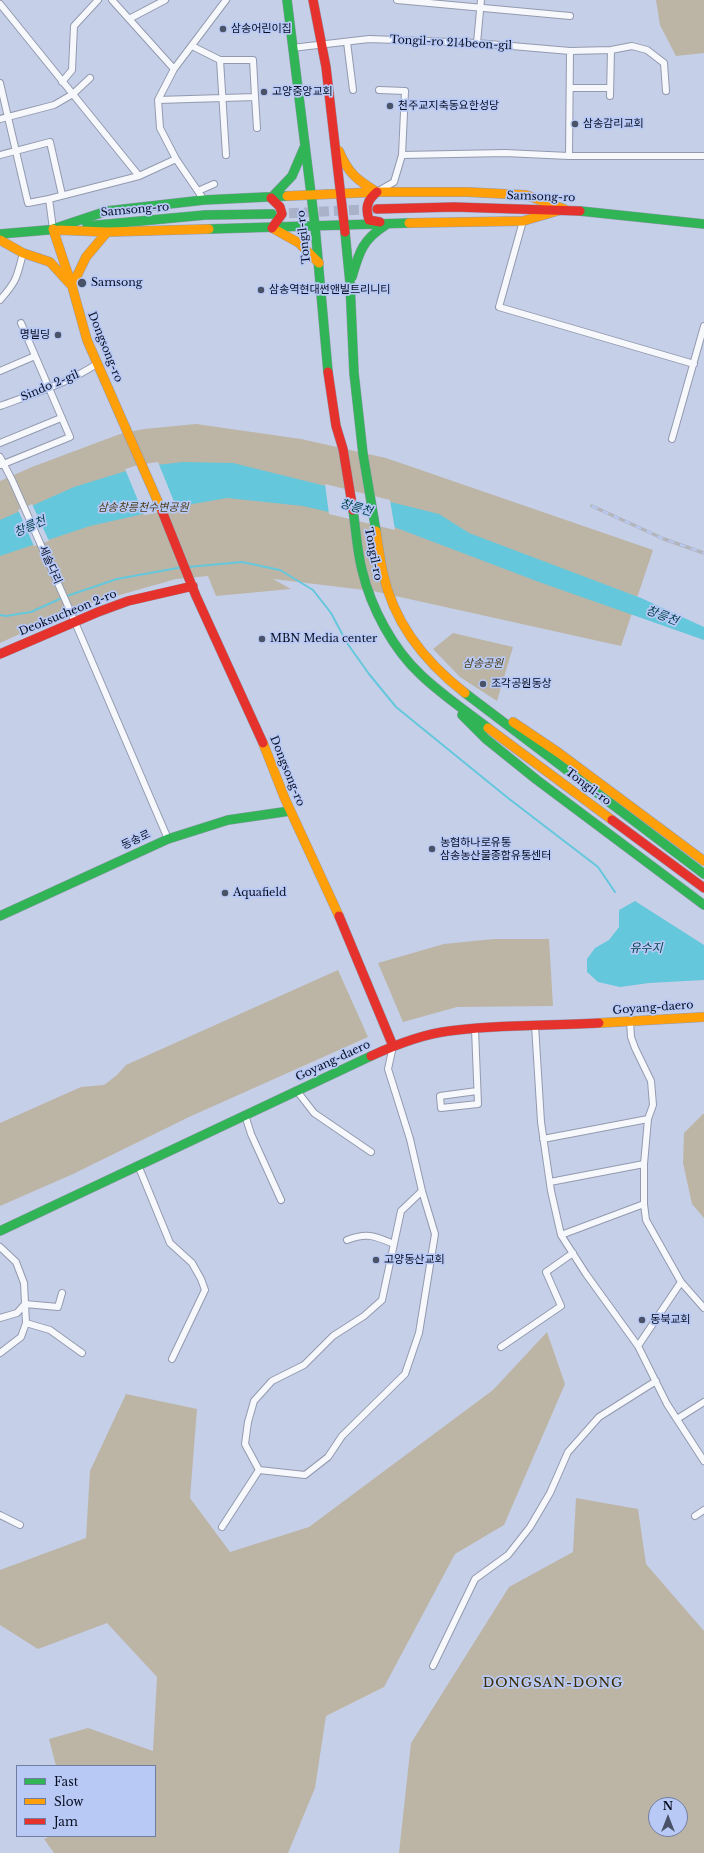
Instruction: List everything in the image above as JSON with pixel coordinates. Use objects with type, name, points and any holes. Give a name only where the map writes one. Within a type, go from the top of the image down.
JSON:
[{"type":"main road","name":"Tongil-ro","points":[[287,0],[315,226],[329,381],[336,426],[343,449],[362,571],[373,603],[389,634],[411,663],[440,692],[704,888]]},
{"type":"main road","name":"Tongil-ro","points":[[313,0],[322,45],[335,141],[350,283],[354,373],[363,454],[383,574],[395,611],[414,644],[432,665],[453,684],[704,874]]},
{"type":"main road","points":[[335,141],[346,167],[355,179],[377,192]]},
{"type":"main road","points":[[271,198],[288,183],[296,172],[305,144]]},
{"type":"main road","points":[[377,192],[369,197],[366,203],[366,213],[369,220],[388,223]]},
{"type":"main road","points":[[53,229],[107,211],[204,200],[377,192],[467,192],[526,195],[564,209]]},
{"type":"main road","points":[[271,198],[280,207],[282,214],[272,228]]},
{"type":"main road","name":"Samsong-ro","points":[[377,209],[454,207],[564,209],[704,224]]},
{"type":"main road","points":[[53,229],[107,232],[272,228],[388,223],[523,221],[564,209]]},
{"type":"main road","name":"Samsong-ro","points":[[0,234],[205,216],[272,214]]},
{"type":"main road","points":[[350,283],[358,255],[365,240],[373,232],[388,223]]},
{"type":"main road","points":[[272,228],[296,240],[319,263]]},
{"type":"main road","name":"Dongsong-ro","points":[[53,229],[72,286],[82,326],[188,573],[196,596],[268,755],[290,811],[345,930],[363,977],[393,1046]]},
{"type":"main road","points":[[0,240],[23,253],[50,262],[72,286],[82,262],[93,244],[107,232]]},
{"type":"main road","name":"Deoksucheon 2-ro","points":[[0,654],[74,621],[128,601],[193,586]]},
{"type":"main road","points":[[453,684],[558,753],[704,861]]},
{"type":"main road","points":[[440,692],[486,739],[537,780],[704,905]]},
{"type":"main road","name":"동송로","points":[[0,916],[168,839],[228,820],[290,811]]},
{"type":"main road","name":"Goyang-daero","points":[[0,1231],[393,1046],[448,1031],[507,1026],[630,1022],[704,1017]]},
{"type":"street","points":[[62,82],[72,70],[74,26],[98,0]]},
{"type":"street","points":[[112,0],[174,69]]},
{"type":"street","points":[[129,19],[165,0]]},
{"type":"street","points":[[204,200],[176,159],[160,128],[158,100],[174,69],[226,0]]},
{"type":"street","points":[[397,0],[570,16]]},
{"type":"street","points":[[477,43],[481,0]]},
{"type":"street","points":[[0,4],[139,176]]},
{"type":"street","name":"Tongil-ro 214beon-gil","points":[[292,48],[369,39],[477,43],[570,51],[611,50],[632,46],[647,50],[664,63],[666,91]]},
{"type":"street","points":[[347,42],[353,90]]},
{"type":"street","points":[[192,46],[220,60],[253,60],[257,128]]},
{"type":"street","points":[[610,96],[611,50]]},
{"type":"street","points":[[569,156],[570,51]]},
{"type":"street","points":[[220,60],[226,156]]},
{"type":"street","points":[[0,119],[54,105],[73,94],[90,78]]},
{"type":"street","points":[[0,83],[28,203],[139,176],[176,159]]},
{"type":"street","points":[[570,88],[610,88]]},
{"type":"street","points":[[377,192],[394,182],[402,155],[406,91],[379,90]]},
{"type":"street","points":[[158,100],[255,97]]},
{"type":"street","points":[[0,155],[54,142],[62,195]]},
{"type":"street","points":[[402,155],[505,153],[569,156],[704,156]]},
{"type":"street","points":[[394,182],[403,191]]},
{"type":"street","points":[[198,191],[214,184]]},
{"type":"street","points":[[49,199],[53,229]]},
{"type":"street","points":[[523,221],[499,307],[694,364]]},
{"type":"street","points":[[0,300],[12,287],[18,276],[23,253]]},
{"type":"street","points":[[2,468],[70,437],[21,323]]},
{"type":"street","points":[[672,439],[704,326]]},
{"type":"street","points":[[0,371],[35,356]]},
{"type":"street","name":"Sindo 2-gil","points":[[0,406],[88,370],[98,363]]},
{"type":"street","points":[[0,442],[61,418]]},
{"type":"street","name":"세솔다리","points":[[0,457],[2,468],[12,480],[168,839]]},
{"type":"street","points":[[630,1022],[631,1037],[651,1082],[653,1105],[648,1119],[644,1164],[644,1204],[646,1220],[681,1282],[704,1308]]},
{"type":"street","points":[[535,1025],[543,1139],[561,1235],[638,1346],[677,1419],[704,1461]]},
{"type":"street","points":[[475,1029],[478,1104],[441,1108],[440,1096],[477,1091]]},
{"type":"street","points":[[259,1470],[305,1475],[328,1457],[346,1432],[405,1374],[420,1333],[435,1234],[422,1191],[410,1139],[388,1069],[393,1046]]},
{"type":"street","points":[[297,1091],[314,1113],[371,1152]]},
{"type":"street","points":[[245,1115],[250,1134],[281,1200]]},
{"type":"street","points":[[543,1139],[648,1119]]},
{"type":"street","points":[[550,1182],[644,1164]]},
{"type":"street","points":[[138,1165],[170,1243],[192,1263],[205,1290],[172,1359]]},
{"type":"street","points":[[259,1470],[245,1444],[248,1422],[254,1401],[272,1381],[304,1365],[333,1336],[364,1316],[382,1300],[401,1210],[422,1191]]},
{"type":"street","points":[[561,1235],[644,1204]]},
{"type":"street","points":[[347,1240],[356,1236],[372,1235],[394,1244]]},
{"type":"street","points":[[0,1248],[16,1262],[24,1283],[26,1323],[21,1337],[0,1353]]},
{"type":"street","points":[[501,1347],[561,1306],[546,1272],[573,1253]]},
{"type":"street","points":[[638,1346],[681,1282]]},
{"type":"street","points":[[25,1304],[58,1307],[62,1293]]},
{"type":"street","points":[[0,1318],[17,1313],[25,1304]]},
{"type":"street","points":[[26,1323],[50,1330],[82,1353]]},
{"type":"street","points":[[433,1666],[475,1579],[508,1555],[530,1526],[550,1493],[568,1452],[599,1417],[656,1381]]},
{"type":"street","points":[[677,1419],[704,1402]]},
{"type":"street","points":[[222,1526],[259,1470]]},
{"type":"street","points":[[695,1516],[704,1510]]},
{"type":"street","points":[[0,1515],[20,1525]]},
{"type":"green space","points":[[656,0],[704,0],[704,53],[676,56],[660,25]]},
{"type":"green space","name":"삼송창릉천수변공원","points":[[196,424],[301,439],[386,458],[653,550],[621,646],[373,591],[273,579],[291,589],[216,596],[208,576],[176,579],[81,606],[0,643],[0,481],[32,467],[120,434],[144,429]]},
{"type":"green space","name":"삼송공원","points":[[453,633],[513,647],[497,701],[460,677],[433,649]]},
{"type":"green space","points":[[494,939],[549,939],[553,1006],[457,1007],[403,1022],[378,963],[444,944]]},
{"type":"green space","points":[[338,970],[368,1037],[189,1117],[73,1174],[0,1206],[0,1123],[81,1087],[104,1085],[117,1075],[126,1065]]},
{"type":"green space","points":[[703,1114],[704,1218],[692,1204],[683,1163],[684,1133]]},
{"type":"green space","points":[[547,1332],[565,1384],[504,1525],[455,1554],[384,1687],[326,1716],[315,1788],[288,1853],[54,1853],[44,1839],[48,1837],[156,1837],[156,1765],[56,1765],[49,1739],[88,1728],[153,1751],[157,1677],[107,1623],[38,1649],[0,1625],[0,1570],[86,1538],[90,1471],[126,1394],[197,1409],[190,1498],[230,1552],[309,1527],[493,1390]]},
{"type":"green space","points":[[576,1498],[638,1509],[646,1564],[704,1631],[704,1853],[399,1853],[411,1743],[509,1587],[573,1552]]},
{"type":"water","name":"창릉천","points":[[183,462],[233,463],[439,514],[469,533],[641,598],[704,627],[704,640],[539,582],[394,527],[303,506],[227,498],[170,508],[90,526],[0,556],[0,520],[74,487],[139,467]]},
{"type":"water","name":"유수지","points":[[635,901],[704,945],[704,980],[649,983],[620,987],[598,982],[587,972],[587,959],[595,948],[609,940],[619,927],[619,910]]},
{"type":"pier","points":[[158,462],[177,509],[144,515],[125,469],[138,465]]},
{"type":"pier","points":[[325,484],[390,500],[395,530],[329,514]]},
{"type":"pier","points":[[32,504],[49,541],[34,546],[18,510]]},
{"type":"waterway","points":[[188,567],[242,562],[280,570],[313,590],[331,613],[347,643],[369,674],[396,707],[508,798],[598,867],[615,892]]},
{"type":"waterway","points":[[0,615],[6,616],[31,612],[64,597],[117,579],[183,567]]},
{"type":"tunnel","points":[[274,214],[374,209]]},
{"type":"railway","points":[[592,506],[664,539],[704,553]]},
{"type":"traffic: fast","points":[[287,0],[315,226],[328,372]]},
{"type":"traffic: fast","points":[[271,198],[292,176],[304,148]]},
{"type":"traffic: fast","points":[[53,229],[107,211],[204,200],[287,196]]},
{"type":"traffic: fast","points":[[580,211],[704,224]]},
{"type":"traffic: fast","points":[[87,226],[205,215],[272,214]]},
{"type":"traffic: fast","points":[[209,229],[409,223]]},
{"type":"traffic: fast","points":[[352,277],[363,247],[378,230],[386,225]]},
{"type":"traffic: fast","points":[[0,234],[59,229]]},
{"type":"traffic: fast","points":[[345,232],[350,283],[354,373],[363,454],[376,531]]},
{"type":"traffic: fast","points":[[353,510],[359,555],[366,584],[377,613],[392,640],[401,653],[421,675],[488,728]]},
{"type":"traffic: fast","points":[[465,693],[704,874]]},
{"type":"traffic: fast","points":[[462,715],[486,739],[537,780],[704,905]]},
{"type":"traffic: fast","points":[[0,916],[168,839],[228,820],[290,811]]},
{"type":"traffic: fast","points":[[0,1231],[371,1056]]},
{"type":"traffic: slow","points":[[339,151],[342,159],[354,175],[364,184],[377,192]]},
{"type":"traffic: slow","points":[[287,196],[377,192],[467,192],[526,195],[564,209]]},
{"type":"traffic: slow","points":[[409,223],[523,221],[564,209]]},
{"type":"traffic: slow","points":[[53,229],[72,286],[87,340],[162,511]]},
{"type":"traffic: slow","points":[[59,230],[107,232],[209,229]]},
{"type":"traffic: slow","points":[[274,229],[299,243],[319,263]]},
{"type":"traffic: slow","points":[[72,286],[86,257],[107,232]]},
{"type":"traffic: slow","points":[[0,240],[23,253],[50,262],[70,284]]},
{"type":"traffic: slow","points":[[376,531],[382,568],[388,592],[403,625],[424,655],[450,681],[465,693]]},
{"type":"traffic: slow","points":[[513,722],[559,753],[704,861]]},
{"type":"traffic: slow","points":[[488,728],[612,820]]},
{"type":"traffic: slow","points":[[263,743],[285,799],[339,916]]},
{"type":"traffic: slow","points":[[599,1023],[704,1017]]},
{"type":"traffic: jam","points":[[313,0],[326,67],[345,232]]},
{"type":"traffic: jam","points":[[377,192],[369,201],[367,212],[369,220],[380,222]]},
{"type":"traffic: jam","points":[[271,198],[280,207],[282,214],[272,228]]},
{"type":"traffic: jam","points":[[377,209],[454,207],[580,211]]},
{"type":"traffic: jam","points":[[328,372],[336,426],[343,449],[353,510]]},
{"type":"traffic: jam","points":[[162,511],[196,596],[263,743]]},
{"type":"traffic: jam","points":[[0,654],[98,612],[128,601],[193,586]]},
{"type":"traffic: jam","points":[[612,820],[704,888]]},
{"type":"traffic: jam","points":[[339,916],[393,1046]]},
{"type":"traffic: jam","points":[[371,1056],[410,1040],[449,1031],[505,1026],[599,1023]]},
{"type":"place","name":"삼송어린이집","points":[[223,29]]},
{"type":"place","name":"고양중앙교회","points":[[264,92]]},
{"type":"place","name":"천주교지축동요한성당","points":[[390,106]]},
{"type":"place","name":"삼송감리교회","points":[[575,124]]},
{"type":"place","name":"Samsong","points":[[82,283]]},
{"type":"place","name":"삼송역현대썬앤빌트리니티","points":[[261,290]]},
{"type":"place","name":"명빌딩","points":[[58,335]]},
{"type":"place","name":"MBN Media center","points":[[262,639]]},
{"type":"place","name":"조각공원동상","points":[[483,684]]},
{"type":"place","name":"농협하나로유통 삼송농산물종합유통센터","points":[[432,849]]},
{"type":"place","name":"Aquafield","points":[[225,893]]},
{"type":"place","name":"고양동산교회","points":[[376,1260]]},
{"type":"place","name":"동북교회","points":[[642,1320]]},
{"type":"district","name":"DONGSAN-DONG","points":[[553,1683]]}]
